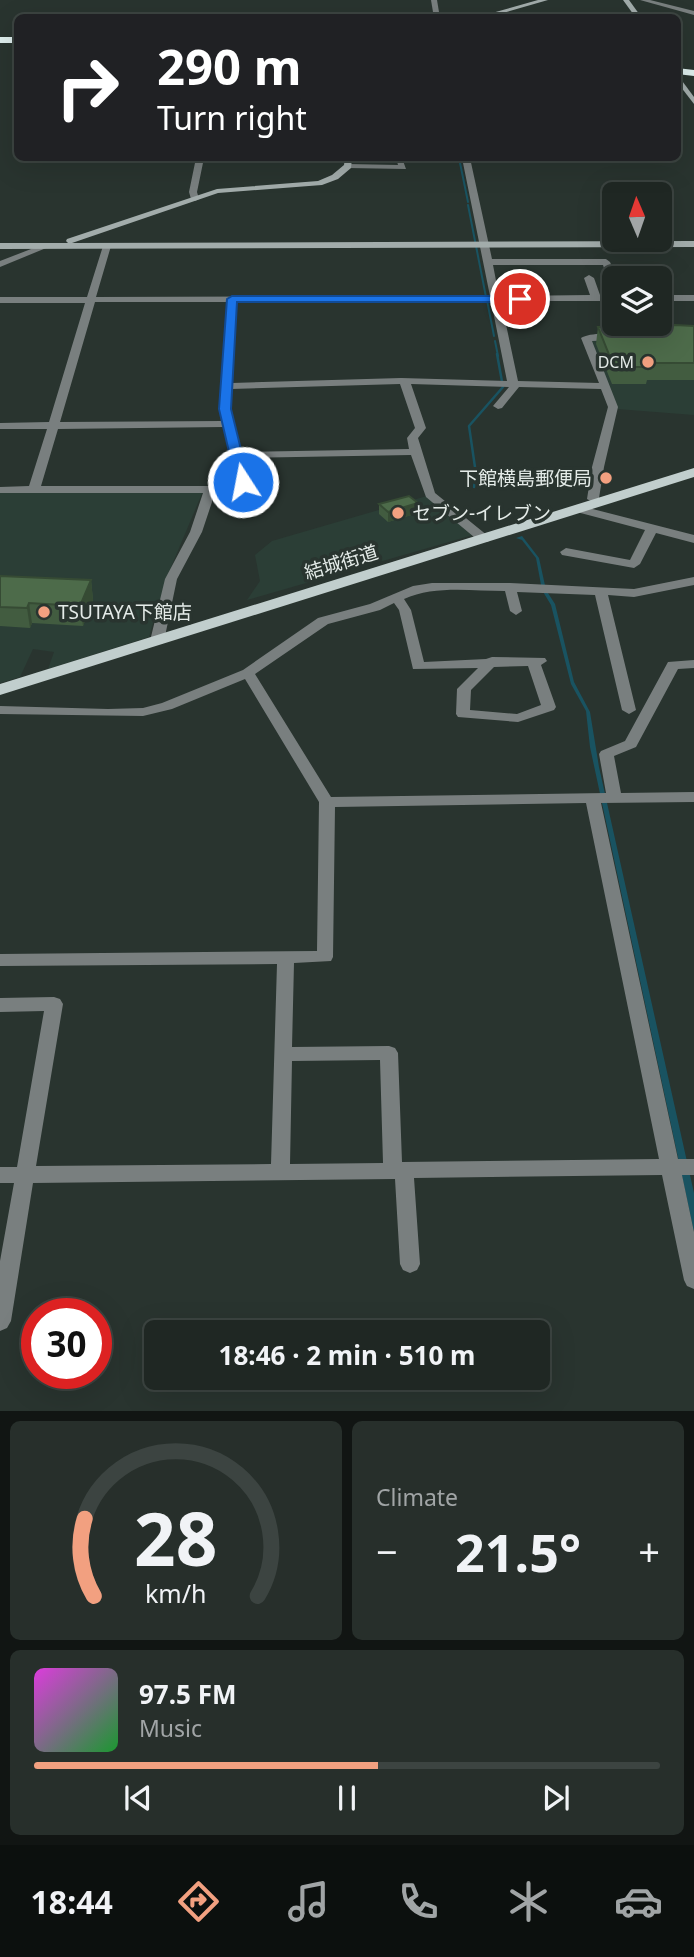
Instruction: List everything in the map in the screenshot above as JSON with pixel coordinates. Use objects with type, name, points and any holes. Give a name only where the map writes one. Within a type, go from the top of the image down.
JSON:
[{"type":"main road","name":"結城街道","points":[[0,690],[694,472]]},
{"type":"street","points":[[492,14],[545,0]]},
{"type":"street","points":[[643,0],[694,13]]},
{"type":"street","points":[[665,5],[694,8]]},
{"type":"street","points":[[681,81],[694,102]]},
{"type":"street","points":[[195,199],[193,192],[199,161]]},
{"type":"street","points":[[0,264],[236,188],[291,187],[319,183],[335,177],[348,162],[361,169],[403,167],[400,161]]},
{"type":"street","points":[[466,161],[479,245],[488,262],[495,299],[507,385],[498,406]]},
{"type":"street","points":[[0,247],[694,244]]},
{"type":"street","points":[[593,245],[599,262]]},
{"type":"street","points":[[34,491],[107,246]]},
{"type":"street","points":[[488,262],[599,262],[607,263],[608,266]]},
{"type":"street","points":[[589,278],[596,298]]},
{"type":"street","points":[[0,300],[602,298]]},
{"type":"street","points":[[672,298],[694,298]]},
{"type":"street","points":[[0,489],[231,489],[243,482],[239,455],[225,409],[232,299]]},
{"type":"street","points":[[597,502],[593,499],[598,467],[613,407],[586,338],[628,337]]},
{"type":"street","points":[[227,386],[405,381],[605,386]]},
{"type":"street","points":[[405,381],[407,396],[416,406],[421,428],[412,438],[430,495],[484,539]]},
{"type":"street","points":[[0,426],[229,425]]},
{"type":"street","points":[[239,455],[415,452]]},
{"type":"street","points":[[157,641],[171,579],[196,532],[210,489]]},
{"type":"street","points":[[577,509],[694,539]]},
{"type":"street","points":[[566,552],[634,564],[652,528]]},
{"type":"street","points":[[0,710],[143,712],[167,706],[247,673],[323,621],[397,598],[413,590],[432,587],[510,587],[634,593],[694,581]]},
{"type":"street","points":[[510,587],[516,611]]},
{"type":"street","points":[[601,591],[629,710]]},
{"type":"street","points":[[397,598],[405,610],[418,666],[492,661],[536,661],[549,707],[518,718],[463,714],[464,689],[492,661]]},
{"type":"street","points":[[694,664],[673,665],[631,744],[606,754],[603,798],[683,1167],[694,1280]]},
{"type":"street","points":[[0,960],[326,957],[327,802],[247,673]]},
{"type":"street","points":[[327,802],[694,797]]},
{"type":"street","points":[[280,1171],[286,957]]},
{"type":"street","points":[[0,1005],[54,1004],[0,1321]]},
{"type":"street","points":[[283,1054],[389,1053],[410,1264]]},
{"type":"street","points":[[0,1175],[683,1167]]},
{"type":"shaded area","points":[[694,338],[694,415],[617,409],[589,339]]},
{"type":"shaded area","points":[[203,491],[166,579],[149,637],[48,669],[54,652],[33,649],[20,677],[0,683],[0,493]]},
{"type":"shaded area","points":[[427,496],[473,535],[247,600],[260,581],[255,555],[272,541]]},
{"type":"water","points":[[522,536],[539,558],[546,590],[555,604],[574,682],[590,712],[599,767],[694,1193],[694,1232],[590,747],[586,711],[571,684],[551,605],[542,590],[536,558],[522,540],[516,538]]},
{"type":"building","points":[[672,325],[694,326],[694,363],[647,363],[649,367],[614,367],[598,327],[602,327],[602,336],[672,336]]},
{"type":"building","points":[[409,496],[418,503],[388,512],[379,504]]},
{"type":"building","points":[[0,576],[91,580],[80,606],[29,603],[27,608],[0,607]]},
{"type":"waterway","points":[[460,161],[468,202]]},
{"type":"waterway","points":[[468,205],[486,297]]},
{"type":"waterway","points":[[487,300],[494,336]]},
{"type":"waterway","points":[[495,341],[498,356]]},
{"type":"waterway","points":[[474,487],[476,474],[469,426],[503,387],[497,354]]},
{"type":"place","name":"DCM","points":[[648,362]]},
{"type":"place","name":"下館横島郵便局","points":[[606,478]]},
{"type":"place","name":"セブン-イレブン","points":[[398,513]]},
{"type":"place","name":"TSUTAYA下館店","points":[[44,612]]},
{"type":"route","points":[[243,482],[239,455],[225,409],[232,299],[520,299]]}]
